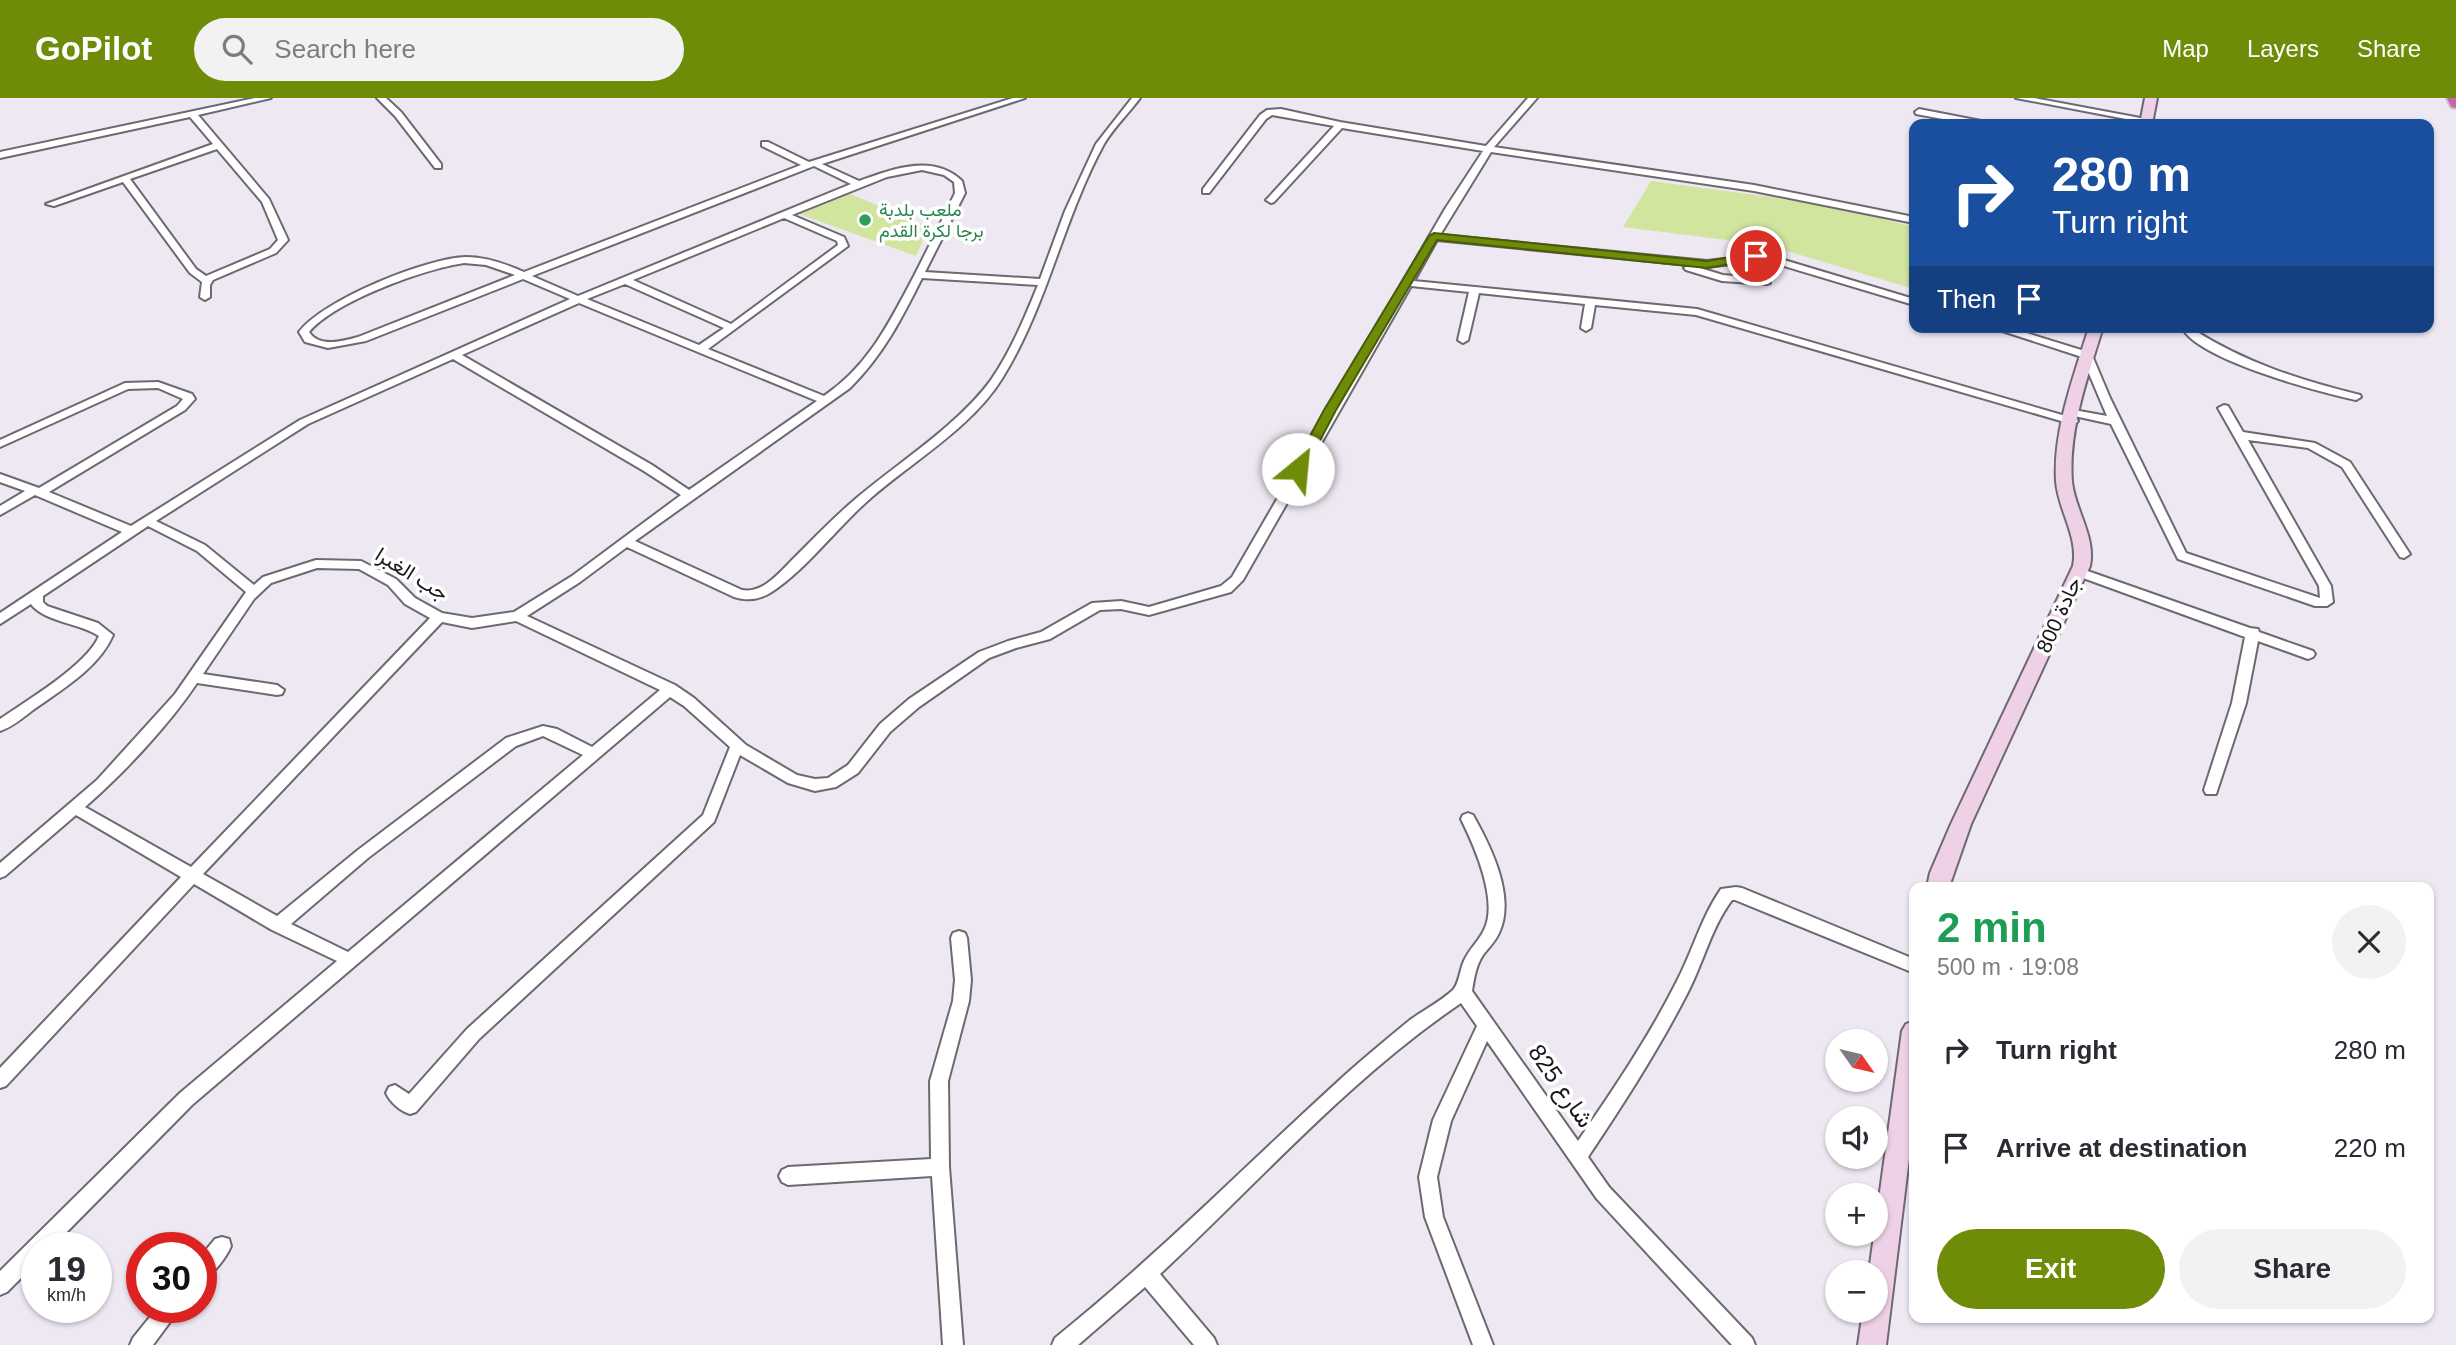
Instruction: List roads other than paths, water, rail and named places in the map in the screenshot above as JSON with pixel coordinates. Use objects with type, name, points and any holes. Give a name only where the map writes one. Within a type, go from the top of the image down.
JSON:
[{"type":"highway","points":[[2454,98],[2456,104]]},
{"type":"main road","points":[[2148,119],[2151,98]]},
{"type":"main road","name":"جادة 800","points":[[1939,882],[1961,824],[2083,559],[2064,480],[2066,449],[2094,333]]},
{"type":"main road","points":[[1872,1345],[1909,1068]]},
{"type":"street","points":[[0,155],[268,98]]},
{"type":"street","points":[[381,98],[398,114],[438,166]]},
{"type":"street","points":[[824,400],[526,275],[490,262],[463,260],[437,264],[337,306],[313,320],[304,332],[309,340],[319,344],[350,342],[526,275],[811,164],[1021,98]]},
{"type":"street","points":[[626,542],[739,594],[751,596],[764,591],[781,578],[860,501],[973,409],[987,394],[1004,368],[1043,282],[1099,146],[1136,98]]},
{"type":"street","points":[[517,616],[670,689],[690,702],[737,746],[793,779],[816,785],[831,783],[853,769],[885,728],[914,703],[984,655],[1013,643],[1045,636],[1097,606],[1114,604],[1149,611],[1230,587],[1237,580],[1337,399],[1434,236],[1488,149],[1533,98]]},
{"type":"street","points":[[2020,98],[2131,119]]},
{"type":"street","points":[[1206,191],[1267,114],[1281,112],[1340,125],[1488,149],[1768,190],[1909,219]]},
{"type":"street","points":[[1919,112],[1955,119]]},
{"type":"street","points":[[192,115],[266,201],[275,215],[283,240],[273,251],[206,280]]},
{"type":"street","points":[[1271,200],[1340,125]]},
{"type":"street","points":[[765,144],[859,184]]},
{"type":"street","points":[[51,204],[216,146]]},
{"type":"street","name":"جب الغبرا","points":[[0,872],[102,784],[180,698],[253,591],[275,576],[303,567],[335,563],[361,565],[392,582],[410,601],[439,617],[472,623],[517,616],[846,386],[876,354],[889,334],[960,193],[958,181],[940,171],[915,168],[895,171],[859,184]]},
{"type":"street","points":[[125,178],[193,271],[206,280]]},
{"type":"street","points":[[0,619],[293,428],[579,299],[859,184]]},
{"type":"street","points":[[701,349],[843,246],[841,239],[784,215]]},
{"type":"street","points":[[1434,236],[1714,265],[1764,257],[1909,300]]},
{"type":"street","points":[[1662,259],[1722,278],[1766,281]]},
{"type":"street","points":[[919,275],[1043,282]]},
{"type":"street","points":[[205,297],[206,280]]},
{"type":"street","points":[[627,281],[733,328]]},
{"type":"street","points":[[1408,283],[1697,312],[2073,417],[2115,421]]},
{"type":"street","points":[[1463,340],[1475,290]]},
{"type":"street","points":[[1586,328],[1590,301]]},
{"type":"street","points":[[2015,333],[2087,355],[2115,421],[2182,556],[2315,602],[2327,601],[2325,586],[2224,408]]},
{"type":"street","points":[[2191,333],[2224,355],[2312,389],[2356,397]]},
{"type":"street","points":[[454,355],[648,468],[689,495]]},
{"type":"street","points":[[0,444],[125,386],[152,384],[188,396],[187,402],[181,408],[0,511]]},
{"type":"street","points":[[2239,435],[2311,445],[2346,465],[2404,554]]},
{"type":"street","points":[[0,478],[132,531]]},
{"type":"street","points":[[147,521],[201,548],[253,591]]},
{"type":"street","points":[[2079,572],[2253,632],[2308,654]]},
{"type":"street","points":[[0,726],[89,661],[106,642],[106,635],[93,626],[42,609],[37,603],[37,594]]},
{"type":"street","points":[[0,1080],[195,875],[292,766],[439,617]]},
{"type":"street","points":[[2211,790],[2239,703],[2253,632]]},
{"type":"street","points":[[195,678],[278,690]]},
{"type":"street","points":[[53,1232],[186,1099],[670,689]]},
{"type":"street","points":[[278,925],[363,854],[511,742],[543,731],[592,753]]},
{"type":"street","points":[[395,1093],[410,1106],[473,1034],[709,818],[737,746]]},
{"type":"street","points":[[75,808],[278,925],[350,960]]},
{"type":"street","points":[[1062,1345],[1146,1273],[1400,1035],[1464,992],[1466,972],[1492,931],[1496,916],[1488,870],[1468,819]]},
{"type":"street","points":[[1579,1155],[1637,1068],[1684,984],[1708,925],[1727,894],[1736,893],[1909,963]]},
{"type":"street","points":[[953,1345],[940,1167],[939,1081],[961,1000],[963,980],[959,938]]},
{"type":"street","name":"شارع 825","points":[[1464,992],[1603,1193],[1745,1345]]},
{"type":"street","points":[[1483,1345],[1434,1217],[1428,1177],[1442,1120],[1487,1024]]},
{"type":"street","points":[[788,1175],[940,1167]]},
{"type":"street","points":[[217,1252],[222,1246]]},
{"type":"street","points":[[0,1285],[21,1264]]},
{"type":"street","points":[[1146,1273],[1207,1345]]},
{"type":"street","points":[[140,1345],[158,1323]]},
{"type":"place","name":"ملعب بلدبة برجا لكرة القدم","points":[[865,220]]}]
